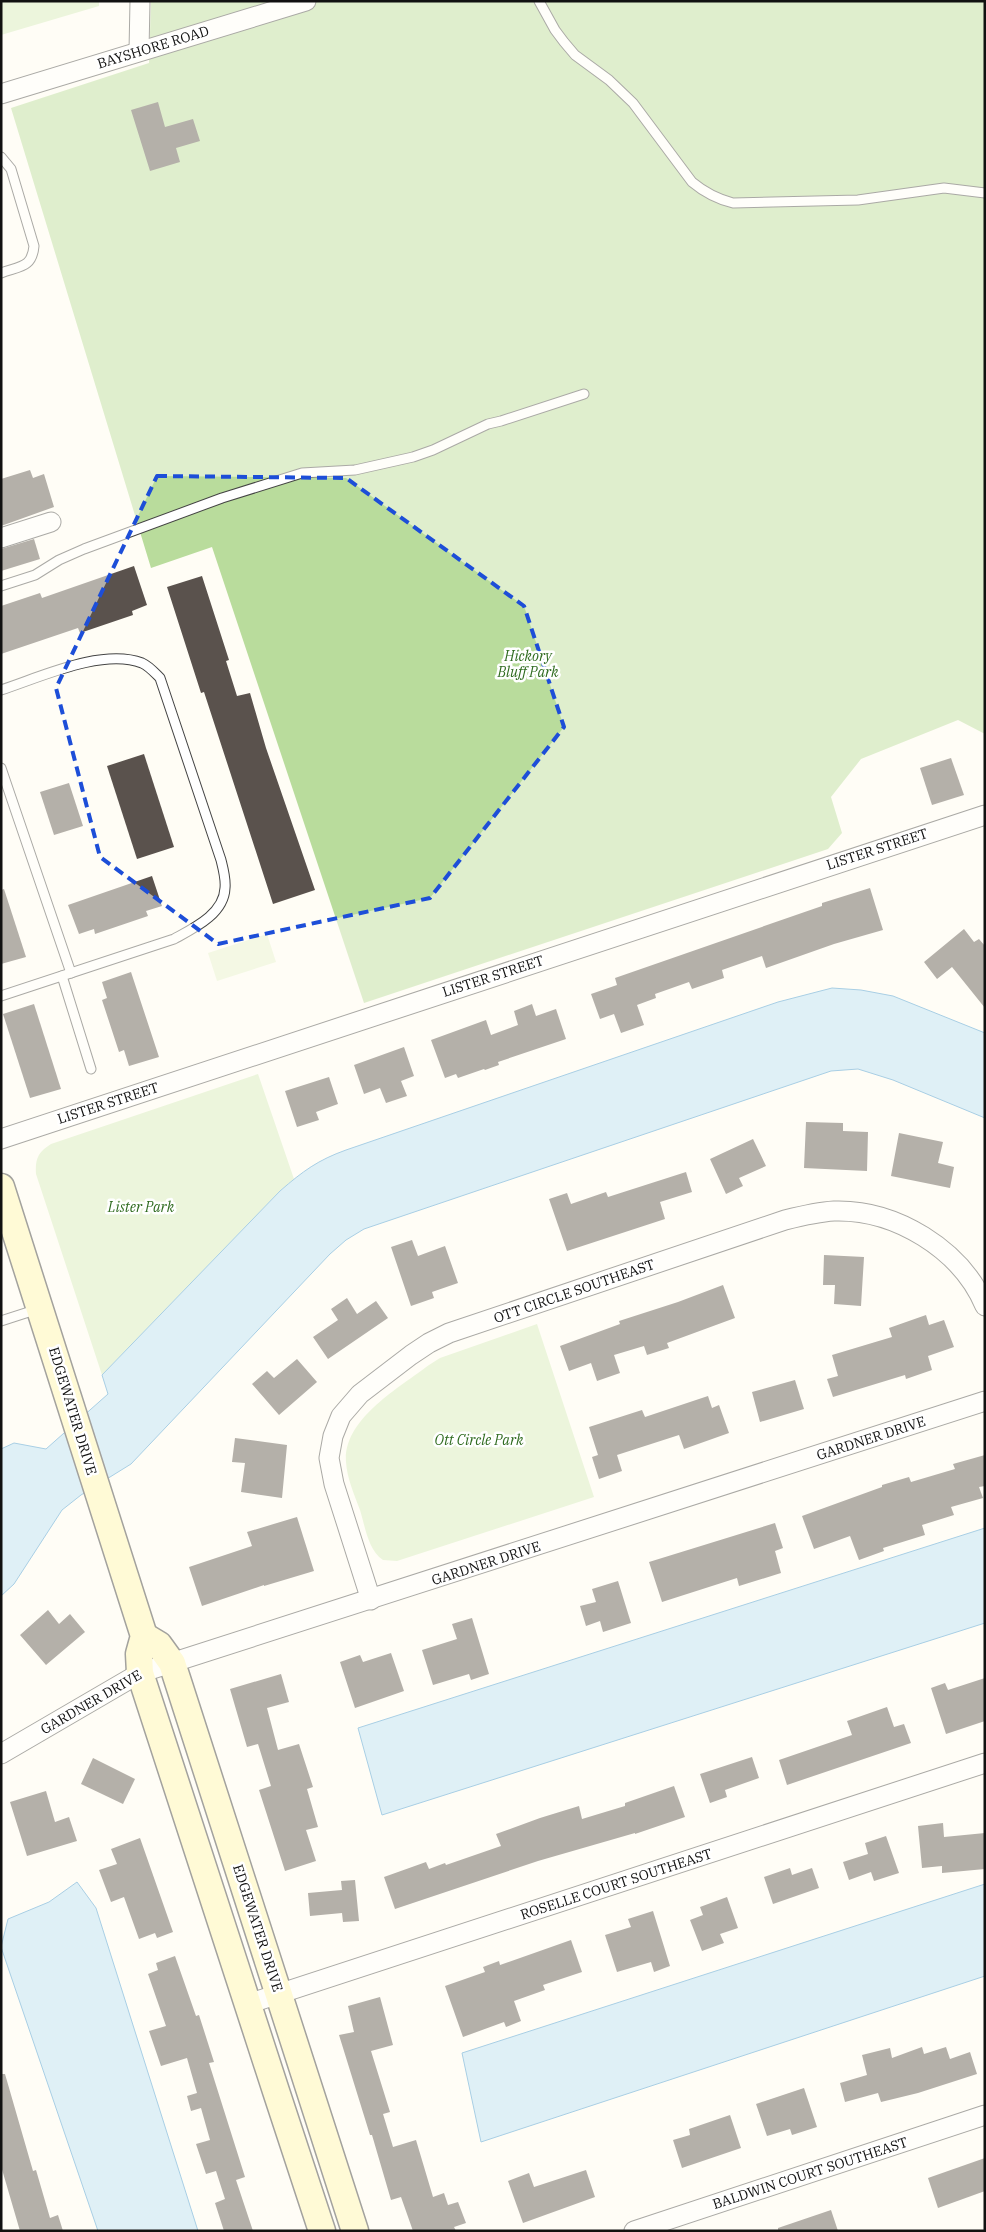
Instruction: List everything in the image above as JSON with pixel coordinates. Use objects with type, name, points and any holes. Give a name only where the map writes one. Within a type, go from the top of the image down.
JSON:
[{"type":"street","points":[[139,51],[140,1]]},
{"type":"street","name":"BAYSHORE ROAD","points":[[1,94],[306,1]]},
{"type":"street","points":[[1,538],[51,522]]},
{"type":"street","name":"LISTER STREET","points":[[1,1139],[985,814]]},
{"type":"street","name":"EDGEWATER DRIVE","points":[[3,1200],[74,1412],[144,1636],[139,1654],[140,1673],[230,1955],[248,2004],[322,2231]]},
{"type":"street","name":"OTT CIRCLE SOUTHEAST","points":[[372,1600],[334,1484],[330,1458],[333,1436],[341,1416],[360,1394],[429,1343],[449,1333],[785,1220],[809,1214],[835,1211],[861,1213],[886,1218],[909,1228],[931,1241],[951,1258],[968,1277],[985,1306]]},
{"type":"street","name":"GARDNER DRIVE","points":[[1,1754],[140,1673],[372,1600],[985,1401]]},
{"type":"street","name":"EDGEWATER DRIVE","points":[[144,1636],[159,1645],[172,1663],[355,2231]]},
{"type":"street","name":"ROSELLE COURT SOUTHEAST","points":[[248,2004],[985,1763]]},
{"type":"street","name":"BALDWIN COURT SOUTHEAST","points":[[634,2231],[985,2115]]},
{"type":"lane","points":[[540,1],[555,30],[575,55],[609,80],[634,103],[692,182],[703,191],[720,200],[733,203],[858,200],[944,188],[985,193]]},
{"type":"lane","points":[[1,157],[11,169],[34,246],[33,258],[29,263],[1,273]]},
{"type":"lane","points":[[1,586],[36,575],[59,560],[84,549],[222,498],[302,473],[355,470],[413,457],[433,450],[488,424],[584,394]]},
{"type":"lane","points":[[1,690],[93,660],[120,658],[144,664],[160,678],[221,860],[225,888],[221,905],[199,925],[174,939],[1,996]]},
{"type":"lane","points":[[1,768],[66,974],[91,1069]]},
{"type":"lane","points":[[1,1321],[40,1308]]},
{"type":"highlighted area","points":[[157,476],[346,478],[524,606],[564,727],[430,898],[218,944],[100,857],[56,688]]},
{"type":"green space","points":[[1,1],[99,1],[99,6],[1,35]]},
{"type":"green space","name":"Hickory Bluff Park","points":[[151,1],[985,1],[985,734],[958,720],[861,759],[831,797],[842,833],[828,849],[364,1003],[212,547],[151,568],[11,108],[149,63]]},
{"type":"green space","points":[[267,934],[276,962],[217,981],[208,953]]},
{"type":"green space","name":"Lister Park","points":[[258,1074],[294,1179],[280,1191],[102,1375],[36,1174],[38,1156],[51,1144]]},
{"type":"green space","name":"Ott Circle Park","points":[[537,1324],[594,1497],[397,1561],[383,1560],[370,1544],[348,1474],[346,1462],[347,1446],[353,1432],[363,1418],[389,1394],[440,1358]]},
{"type":"water","points":[[832,988],[861,990],[893,996],[985,1033],[985,1118],[893,1080],[858,1069],[831,1071],[364,1229],[346,1240],[330,1254],[131,1464],[81,1495],[62,1510],[14,1584],[1,1596],[1,1449],[14,1443],[46,1449],[108,1394],[102,1375],[280,1191],[304,1172],[319,1162],[346,1150],[778,1002]]},
{"type":"water","points":[[985,1528],[985,1623],[382,1815],[358,1728]]},
{"type":"water","points":[[77,1882],[96,1908],[198,2231],[98,2231],[1,1947],[8,1919],[49,1902]]},
{"type":"water","points":[[985,1884],[985,1976],[481,2142],[462,2053]]},
{"type":"building","points":[[158,102],[165,127],[193,119],[200,141],[176,148],[180,162],[150,171],[131,110]]},
{"type":"building","points":[[30,470],[33,478],[44,474],[54,507],[1,526],[1,479]]},
{"type":"building","points":[[34,539],[40,559],[1,571],[1,549]]},
{"type":"building","points":[[134,566],[147,605],[132,611],[133,615],[80,633],[78,628],[1,654],[1,606],[40,593],[42,598]]},
{"type":"building","points":[[202,576],[229,660],[226,661],[237,696],[250,693],[266,748],[315,890],[273,904],[204,692],[201,693],[167,587]]},
{"type":"building","points":[[144,754],[174,847],[137,859],[107,766]]},
{"type":"building","points":[[951,758],[964,795],[932,805],[920,768]]},
{"type":"building","points":[[69,783],[83,826],[54,835],[40,792]]},
{"type":"building","points":[[152,876],[162,906],[146,911],[148,916],[95,934],[94,929],[79,934],[68,905]]},
{"type":"building","points":[[870,888],[883,930],[834,944],[766,968],[762,956],[722,970],[724,978],[692,989],[689,982],[655,994],[656,998],[637,1005],[644,1025],[621,1033],[614,1014],[600,1019],[591,994],[617,985],[615,978],[822,906],[822,903]]},
{"type":"building","points":[[4,889],[26,957],[1,964],[1,890]]},
{"type":"building","points":[[964,929],[974,942],[979,939],[985,946],[985,1008],[952,967],[937,979],[924,962]]},
{"type":"building","points":[[131,972],[159,1057],[129,1066],[124,1050],[119,1052],[102,1000],[107,998],[102,982]]},
{"type":"building","points":[[34,1004],[61,1089],[30,1098],[3,1014]]},
{"type":"building","points":[[532,1004],[536,1016],[556,1009],[566,1039],[498,1062],[499,1065],[485,1070],[458,1078],[456,1074],[445,1078],[431,1040],[486,1020],[491,1035],[518,1025],[514,1011]]},
{"type":"building","points":[[404,1047],[414,1076],[401,1081],[407,1096],[386,1103],[380,1088],[364,1094],[354,1065]]},
{"type":"building","points":[[329,1077],[338,1104],[316,1112],[319,1120],[297,1127],[285,1091]]},
{"type":"building","points":[[806,1122],[843,1123],[843,1131],[868,1132],[867,1171],[804,1168]]},
{"type":"building","points":[[899,1133],[943,1142],[938,1163],[954,1167],[950,1188],[891,1176]]},
{"type":"building","points":[[753,1139],[766,1166],[739,1178],[743,1186],[726,1194],[710,1159]]},
{"type":"building","points":[[686,1172],[692,1192],[660,1202],[665,1219],[567,1251],[549,1199],[567,1193],[571,1204],[606,1192],[608,1197]]},
{"type":"building","points":[[412,1240],[418,1256],[445,1246],[458,1283],[432,1292],[434,1298],[411,1306],[391,1247]]},
{"type":"building","points":[[824,1255],[864,1257],[861,1306],[834,1304],[835,1285],[823,1285]]},
{"type":"building","points":[[723,1285],[735,1318],[667,1343],[669,1348],[647,1355],[644,1346],[614,1355],[620,1373],[597,1381],[591,1363],[569,1371],[560,1346],[620,1324],[619,1321]]},
{"type":"building","points":[[347,1298],[357,1314],[376,1301],[388,1318],[328,1359],[313,1337],[338,1320],[331,1309]]},
{"type":"building","points":[[926,1315],[929,1325],[944,1320],[954,1347],[928,1356],[932,1370],[906,1379],[905,1375],[833,1397],[827,1379],[838,1376],[832,1355],[892,1337],[889,1328]]},
{"type":"building","points":[[297,1359],[317,1382],[279,1415],[252,1384],[267,1371],[274,1378]]},
{"type":"building","points":[[795,1380],[804,1409],[760,1422],[752,1392]]},
{"type":"building","points":[[708,1396],[712,1408],[719,1405],[729,1433],[684,1449],[679,1435],[617,1455],[622,1471],[599,1479],[592,1457],[598,1455],[589,1427],[642,1410],[645,1417]]},
{"type":"building","points":[[235,1438],[287,1445],[282,1498],[241,1492],[245,1463],[232,1462]]},
{"type":"building","points":[[985,1455],[985,1486],[979,1487],[983,1498],[951,1507],[954,1515],[922,1525],[925,1535],[883,1548],[884,1551],[859,1560],[850,1536],[814,1549],[802,1516],[882,1487],[882,1485],[909,1477],[911,1482],[955,1469],[953,1464]]},
{"type":"building","points":[[297,1517],[314,1571],[264,1585],[202,1606],[189,1567],[252,1546],[247,1532]]},
{"type":"building","points":[[775,1523],[783,1548],[775,1551],[781,1573],[739,1586],[737,1578],[662,1602],[649,1562]]},
{"type":"building","points":[[618,1581],[631,1623],[603,1632],[600,1621],[586,1626],[580,1606],[596,1602],[592,1589]]},
{"type":"building","points":[[48,1610],[59,1624],[70,1614],[85,1632],[46,1665],[20,1635]]},
{"type":"building","points":[[472,1618],[489,1674],[471,1680],[469,1674],[433,1685],[422,1650],[457,1639],[452,1624]]},
{"type":"building","points":[[391,1653],[404,1691],[355,1708],[340,1662],[360,1655],[363,1662]]},
{"type":"building","points":[[281,1674],[289,1702],[267,1708],[278,1750],[299,1744],[313,1787],[307,1789],[318,1827],[306,1830],[316,1861],[285,1871],[259,1790],[271,1786],[258,1744],[247,1747],[230,1689]]},
{"type":"building","points":[[985,1678],[985,1721],[946,1734],[931,1688],[945,1683],[948,1690]]},
{"type":"building","points":[[887,1707],[894,1727],[904,1724],[911,1743],[787,1785],[779,1760],[852,1735],[847,1721]]},
{"type":"building","points":[[752,1757],[759,1778],[725,1790],[727,1797],[710,1803],[700,1774]]},
{"type":"building","points":[[93,1758],[135,1779],[123,1804],[81,1784]]},
{"type":"building","points":[[674,1786],[685,1817],[635,1834],[538,1861],[395,1909],[384,1877],[426,1862],[429,1869],[445,1863],[446,1865],[501,1846],[496,1834],[540,1818],[579,1806],[582,1819],[625,1806],[625,1803]]},
{"type":"building","points":[[46,1791],[55,1822],[69,1817],[77,1841],[27,1856],[10,1802]]},
{"type":"building","points":[[943,1823],[944,1837],[985,1833],[985,1869],[942,1873],[942,1866],[922,1868],[918,1826]]},
{"type":"building","points":[[886,1836],[899,1873],[874,1881],[871,1872],[849,1880],[843,1862],[868,1854],[865,1843]]},
{"type":"building","points":[[140,1838],[173,1932],[157,1938],[155,1933],[139,1939],[124,1897],[111,1902],[99,1870],[117,1864],[111,1849]]},
{"type":"building","points":[[790,1868],[792,1875],[812,1868],[819,1888],[773,1904],[764,1877]]},
{"type":"building","points":[[355,1880],[359,1921],[343,1922],[342,1913],[310,1916],[308,1893],[342,1890],[341,1881]]},
{"type":"building","points":[[727,1897],[738,1928],[720,1934],[724,1943],[702,1951],[690,1920],[703,1915],[700,1907]]},
{"type":"building","points":[[653,1911],[670,1966],[654,1972],[651,1962],[617,1972],[605,1935],[631,1927],[628,1919]]},
{"type":"building","points":[[571,1940],[582,1972],[543,1985],[545,1990],[514,2001],[521,2021],[506,2027],[504,2022],[463,2037],[445,1986],[485,1972],[483,1967],[499,1961],[500,1965]]},
{"type":"building","points":[[175,1956],[196,2016],[199,2015],[214,2062],[209,2063],[245,2177],[236,2180],[253,2231],[224,2231],[215,2203],[225,2199],[216,2171],[206,2174],[196,2144],[210,2140],[201,2108],[191,2111],[187,2096],[197,2093],[187,2058],[161,2066],[149,2031],[166,2026],[148,1974],[158,1970],[156,1963]]},
{"type":"building","points":[[380,1997],[393,2045],[371,2051],[390,2112],[383,2114],[393,2147],[416,2140],[433,2197],[444,2193],[448,2205],[458,2202],[466,2223],[454,2227],[456,2231],[413,2231],[401,2197],[391,2200],[339,2035],[354,2032],[348,2006]]},
{"type":"building","points":[[922,2047],[924,2054],[946,2047],[950,2059],[970,2052],[977,2074],[918,2093],[881,2102],[878,2093],[845,2102],[840,2083],[867,2075],[862,2055],[890,2048],[892,2058]]},
{"type":"building","points":[[1,2074],[5,2074],[33,2171],[36,2170],[50,2218],[58,2215],[63,2231],[20,2231],[1,2166]]},
{"type":"building","points":[[804,2088],[817,2127],[792,2135],[790,2129],[767,2136],[756,2104]]},
{"type":"building","points":[[730,2115],[741,2148],[682,2168],[673,2140],[690,2135],[689,2129]]},
{"type":"building","points":[[985,2158],[985,2191],[938,2208],[928,2178]]},
{"type":"building","points":[[586,2170],[595,2197],[523,2223],[508,2181],[529,2173],[534,2187]]},
{"type":"building","points":[[831,2210],[838,2231],[778,2231],[778,2228]]}]
